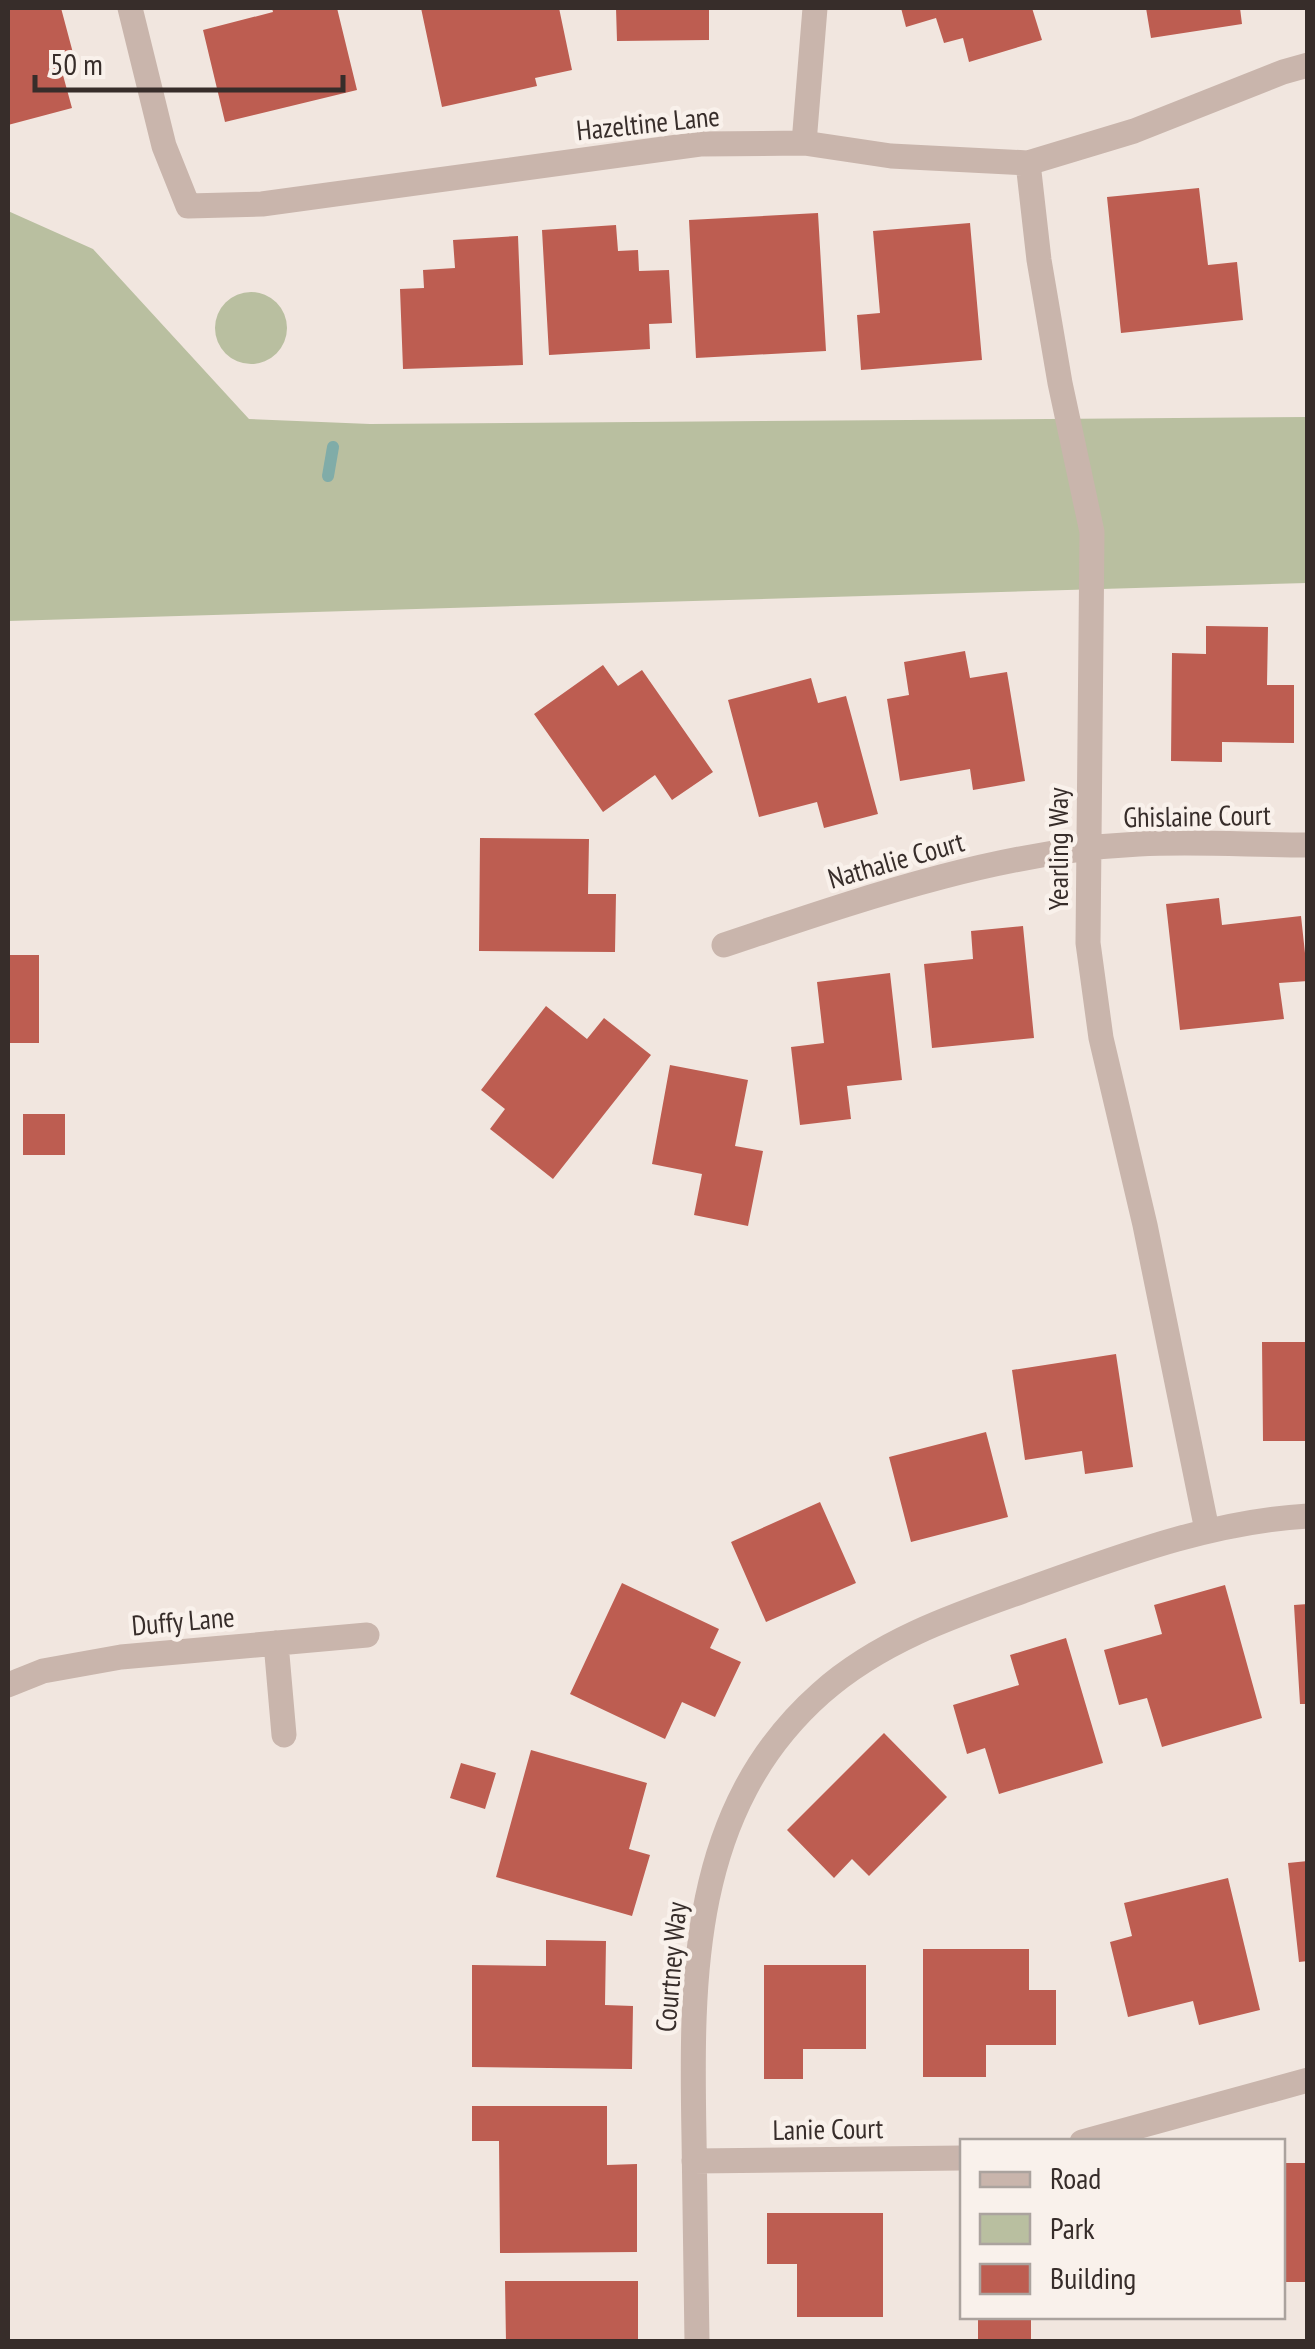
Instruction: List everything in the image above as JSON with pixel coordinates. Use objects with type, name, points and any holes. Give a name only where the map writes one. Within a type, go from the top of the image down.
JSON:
[{"type":"street","name":"Hazeltine Lane","points":[[130,8],[164,146],[188,206],[262,204],[700,144],[804,143],[891,156],[1028,163],[1134,131],[1283,72],[1308,66]]},
{"type":"street","points":[[804,143],[815,8]]},
{"type":"street","name":"Yearling Way","points":[[1028,163],[1048,313],[1092,532],[1088,942],[1102,1038],[1145,1225],[1207,1530]]},
{"type":"street","name":"Ghislaine Court","points":[[1088,850],[1138,844],[1308,845]]},
{"type":"street","name":"Nathalie Court","points":[[724,945],[839,906],[989,865],[1088,850]]},
{"type":"street","name":"Courtney Way","points":[[697,2342],[695,1970],[702,1909],[720,1845],[755,1774],[782,1735],[820,1693],[860,1664],[943,1620],[1148,1546],[1207,1530],[1308,1516]]},
{"type":"street","name":"Duffy Lane","points":[[8,1686],[43,1671],[121,1656],[367,1635]]},
{"type":"street","points":[[276,1643],[284,1736]]},
{"type":"street","points":[[1093,2139],[1308,2080]]},
{"type":"street","name":"Lanie Court","points":[[694,2160],[960,2158]]},
{"type":"green space","points":[[8,211],[93,249],[249,419],[370,424],[1307,417],[1307,583],[8,621]]},
{"type":"green space","points":[[251,292],[277,302],[287,328],[277,354],[251,364],[225,354],[215,328],[225,302]]},
{"type":"building","points":[[8,8],[61,8],[73,53],[58,57],[72,108],[8,125]]},
{"type":"building","points":[[272,8],[337,8],[357,90],[225,122],[203,30],[273,12]]},
{"type":"building","points":[[421,8],[559,8],[572,70],[535,78],[537,86],[442,107]]},
{"type":"building","points":[[616,8],[709,8],[709,40],[617,41]]},
{"type":"building","points":[[901,8],[1032,8],[1042,40],[969,62],[963,38],[944,43],[936,18],[906,27]]},
{"type":"building","points":[[1146,8],[1240,8],[1242,24],[1151,38]]},
{"type":"building","points":[[1199,188],[1208,265],[1237,262],[1243,320],[1121,333],[1107,197]]},
{"type":"building","points":[[818,213],[826,351],[696,358],[689,220]]},
{"type":"building","points":[[970,223],[982,360],[861,370],[857,315],[880,313],[873,231]]},
{"type":"building","points":[[616,225],[618,251],[638,250],[639,271],[669,270],[672,323],[649,324],[650,349],[549,355],[542,230]]},
{"type":"building","points":[[518,236],[523,365],[403,369],[400,289],[424,288],[423,270],[455,268],[453,240]]},
{"type":"building","points":[[1206,626],[1268,627],[1267,685],[1294,685],[1294,743],[1222,742],[1222,762],[1171,761],[1172,653],[1206,654]]},
{"type":"building","points":[[965,651],[970,678],[1007,672],[1025,781],[973,790],[970,769],[900,781],[887,699],[909,695],[904,662]]},
{"type":"building","points":[[603,665],[618,686],[642,670],[713,772],[672,800],[655,775],[603,812],[534,714]]},
{"type":"building","points":[[811,678],[818,703],[846,696],[878,814],[824,828],[817,802],[759,817],[728,700]]},
{"type":"building","points":[[480,838],[589,839],[588,894],[616,894],[615,952],[479,951]]},
{"type":"building","points":[[1219,898],[1222,925],[1301,916],[1308,981],[1279,983],[1284,1019],[1180,1030],[1166,904]]},
{"type":"building","points":[[1023,926],[1034,1038],[932,1048],[924,964],[973,959],[971,931]]},
{"type":"building","points":[[8,955],[39,955],[39,1043],[8,1043]]},
{"type":"building","points":[[890,973],[902,1080],[847,1086],[851,1119],[800,1125],[791,1047],[824,1043],[817,982]]},
{"type":"building","points":[[546,1006],[587,1039],[604,1018],[651,1055],[553,1179],[490,1129],[505,1109],[481,1090]]},
{"type":"building","points":[[670,1065],[748,1080],[735,1146],[763,1151],[748,1226],[694,1215],[702,1174],[652,1164]]},
{"type":"building","points":[[23,1114],[65,1114],[65,1155],[23,1155]]},
{"type":"building","points":[[1262,1342],[1308,1342],[1308,1441],[1263,1441]]},
{"type":"building","points":[[1116,1354],[1133,1467],[1085,1474],[1082,1451],[1025,1460],[1012,1370]]},
{"type":"building","points":[[986,1432],[1008,1517],[911,1542],[889,1457]]},
{"type":"building","points":[[820,1502],[856,1583],[766,1622],[731,1542]]},
{"type":"building","points":[[622,1583],[719,1629],[710,1648],[741,1662],[715,1717],[682,1702],[665,1739],[570,1694]]},
{"type":"building","points":[[1225,1585],[1262,1718],[1162,1747],[1147,1698],[1119,1705],[1104,1650],[1162,1634],[1154,1605]]},
{"type":"building","points":[[1308,1604],[1308,1704],[1300,1704],[1294,1605]]},
{"type":"building","points":[[1066,1638],[1103,1763],[999,1794],[985,1748],[967,1754],[953,1705],[1019,1685],[1010,1655]]},
{"type":"building","points":[[884,1733],[947,1797],[869,1876],[852,1859],[834,1878],[787,1830]]},
{"type":"building","points":[[531,1750],[647,1783],[629,1849],[650,1855],[632,1916],[496,1877]]},
{"type":"building","points":[[461,1763],[496,1773],[485,1809],[450,1798]]},
{"type":"building","points":[[1308,1861],[1308,1961],[1299,1962],[1288,1863]]},
{"type":"building","points":[[1228,1878],[1260,2010],[1199,2025],[1193,2001],[1128,2017],[1110,1942],[1132,1936],[1124,1903]]},
{"type":"building","points":[[546,1940],[606,1941],[605,2005],[633,2006],[632,2069],[472,2067],[472,1965],[546,1966]]},
{"type":"building","points":[[923,1949],[1029,1949],[1029,1990],[1056,1990],[1056,2045],[986,2045],[986,2077],[923,2077]]},
{"type":"building","points":[[764,1965],[866,1965],[866,2049],[803,2049],[803,2079],[764,2079]]},
{"type":"building","points":[[472,2106],[607,2106],[607,2165],[637,2164],[637,2252],[500,2253],[499,2141],[472,2141]]},
{"type":"building","points":[[1285,2163],[1308,2163],[1308,2282],[1285,2282]]},
{"type":"building","points":[[767,2213],[883,2213],[883,2317],[797,2317],[797,2264],[767,2264]]},
{"type":"building","points":[[505,2281],[638,2281],[638,2342],[506,2342]]},
{"type":"building","points":[[978,2319],[1031,2319],[1031,2342],[978,2341]]},
{"type":"waterway","points":[[328,476],[333,447]]}]
